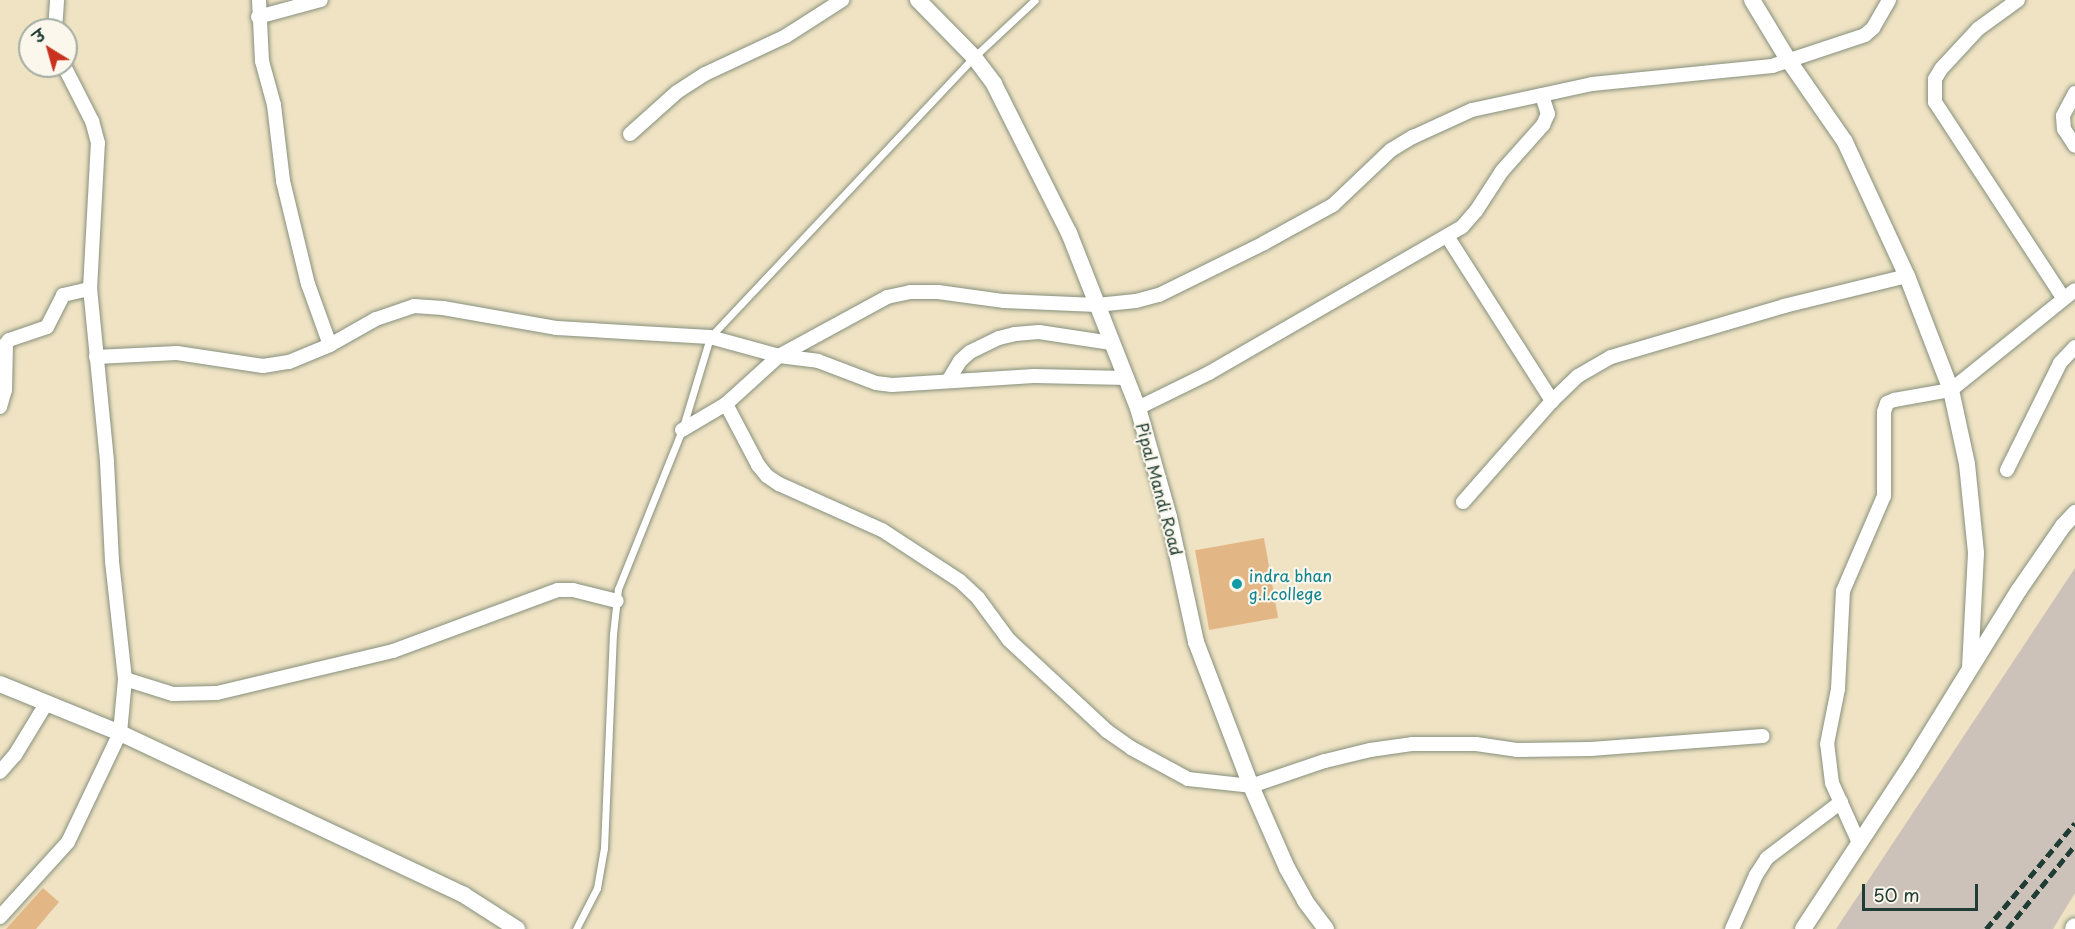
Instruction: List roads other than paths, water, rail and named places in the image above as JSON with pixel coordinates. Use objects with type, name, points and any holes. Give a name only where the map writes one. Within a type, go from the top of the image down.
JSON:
[{"type":"street","points":[[56,18],[57,0]]},
{"type":"street","points":[[259,0],[258,17],[262,61],[274,105],[283,181],[308,284],[330,345]]},
{"type":"street","points":[[258,17],[321,0]]},
{"type":"street","points":[[630,134],[677,92],[705,74],[786,36],[842,0]]},
{"type":"street","name":"Pipal Mandi Road","points":[[918,0],[974,57],[994,84],[1069,233],[1138,408],[1169,517],[1196,642],[1251,786],[1287,868],[1305,901],[1326,929]]},
{"type":"street","points":[[1752,0],[1789,62],[1845,142],[1907,276],[1951,390],[1967,464],[1976,553],[1970,668]]},
{"type":"street","points":[[682,430],[726,404],[779,356],[868,305],[887,297],[910,292],[938,292],[1004,301],[1097,305],[1136,301],[1159,295],[1264,243],[1342,199],[1377,161],[1413,137],[1472,110],[1592,84],[1772,66],[1789,62],[1865,35],[1873,28],[1889,0]]},
{"type":"street","points":[[1859,843],[1828,766],[1827,744],[1838,689],[1843,591],[1884,496],[1884,412],[1887,403],[1951,390],[2069,295],[1942,112],[1934,96],[1935,80],[1941,69],[1978,29],[2018,0]]},
{"type":"street","points":[[0,917],[68,842],[120,733],[125,679],[112,561],[107,461],[90,289],[98,142],[92,121],[70,78]]},
{"type":"street","points":[[2075,93],[2063,116],[2064,129],[2075,146]]},
{"type":"street","points":[[1138,408],[1209,373],[1447,236],[1469,220],[1506,166],[1543,125],[1548,114],[1542,95]]},
{"type":"street","points":[[1447,236],[1552,401]]},
{"type":"street","points":[[1463,502],[1552,401],[1578,376],[1611,357],[1784,306],[1907,276]]},
{"type":"street","points":[[0,407],[5,390],[6,344],[9,340],[47,327],[63,295],[90,289]]},
{"type":"street","points":[[96,357],[177,353],[263,366],[289,362],[330,345],[376,319],[414,306],[443,308],[557,328],[710,337],[779,356],[818,361],[876,383],[892,385],[1034,376],[1127,378]]},
{"type":"street","points":[[948,381],[960,361],[970,352],[999,338],[1015,334],[1039,332],[1111,343]]},
{"type":"street","points":[[2007,470],[2060,363],[2075,347]]},
{"type":"street","points":[[726,404],[758,465],[767,476],[779,484],[882,530],[960,581],[978,598],[1009,640],[1107,731],[1131,748],[1188,779],[1251,786],[1325,761],[1370,750],[1412,744],[1476,744],[1517,750],[1591,749],[1763,736]]},
{"type":"street","points":[[1803,929],[2025,581],[2075,513]]},
{"type":"street","points":[[125,679],[173,694],[217,693],[393,651],[558,590],[573,590],[617,601]]},
{"type":"street","points":[[0,684],[120,733],[464,895],[517,929]]},
{"type":"street","points":[[0,772],[15,755],[46,704]]},
{"type":"street","points":[[1732,929],[1756,874],[1767,858],[1841,802]]},
{"type":"lane","points":[[576,929],[597,888],[604,848],[618,589],[630,554],[682,430],[710,337],[974,57],[1035,0]]},
{"type":"railway","points":[[1986,929],[2075,823]]},
{"type":"railway","points":[[2007,929],[2075,845]]},
{"type":"place","name":"indra bhan g.i.college","points":[[1237,584]]}]
